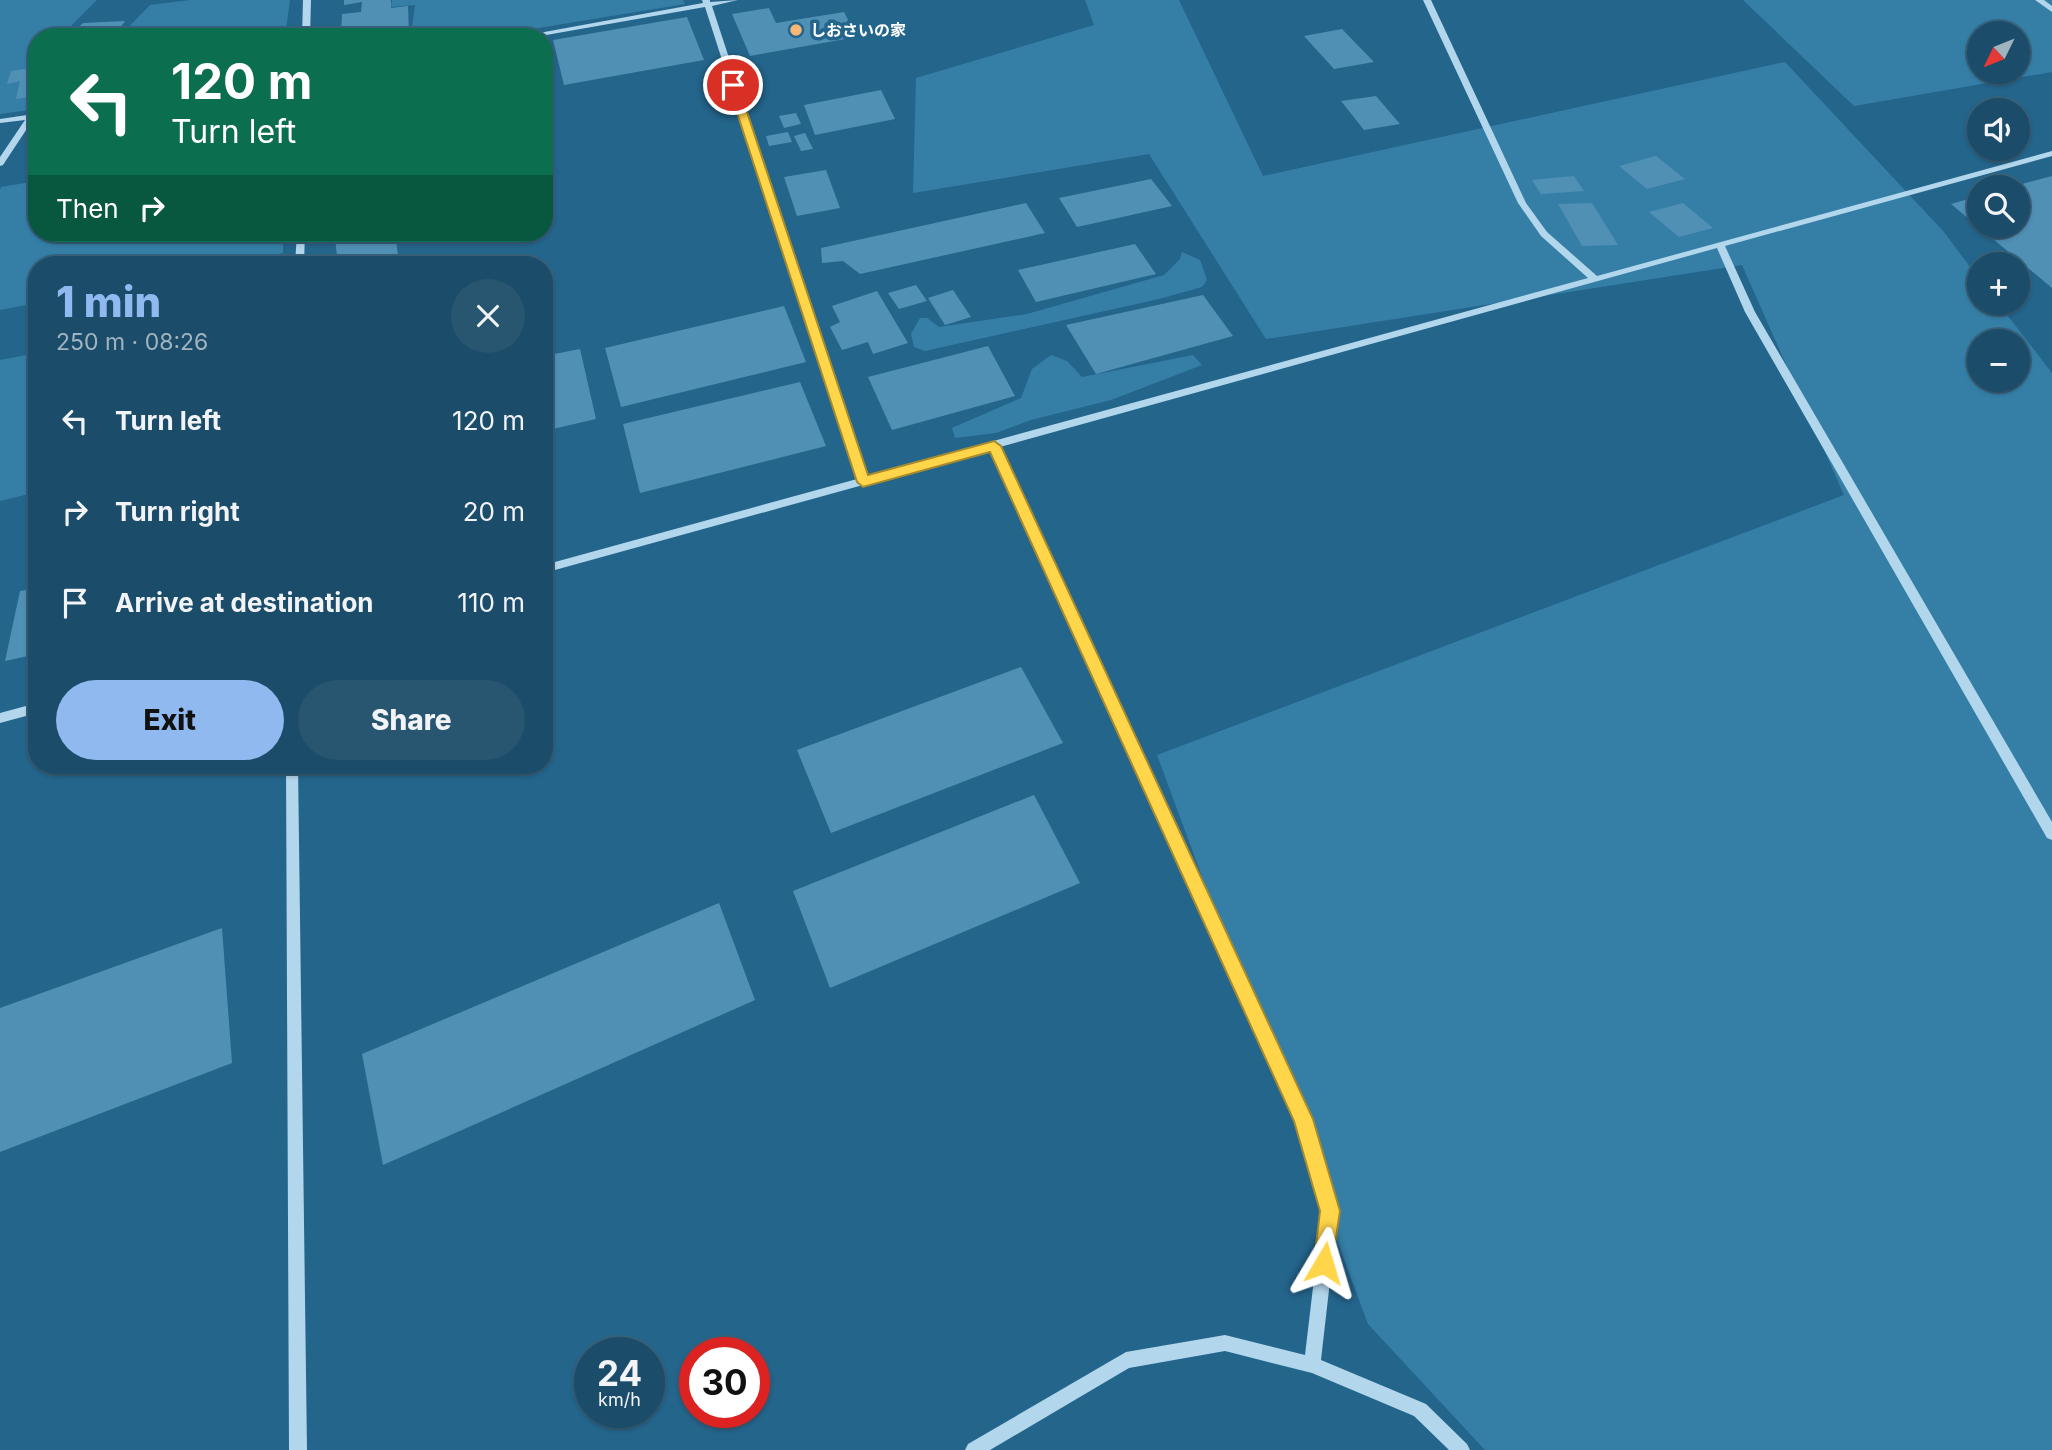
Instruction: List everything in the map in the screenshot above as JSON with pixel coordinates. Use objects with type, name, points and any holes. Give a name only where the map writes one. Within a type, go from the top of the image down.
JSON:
[{"type":"street","points":[[306,28],[307,0]]},
{"type":"street","points":[[553,31],[734,0]]},
{"type":"street","points":[[1427,0],[1522,203],[1544,234],[1594,278]]},
{"type":"street","points":[[2039,0],[2052,10]]},
{"type":"street","points":[[706,3],[863,482]]},
{"type":"street","points":[[0,121],[28,117]]},
{"type":"street","points":[[0,163],[28,124]]},
{"type":"street","points":[[553,567],[2052,153]]},
{"type":"street","points":[[1719,244],[1750,312],[2052,834]]},
{"type":"street","points":[[994,446],[1303,1119],[1330,1211],[1312,1365]]},
{"type":"street","points":[[0,718],[28,710]]},
{"type":"street","points":[[292,774],[298,1450]]},
{"type":"street","points":[[974,1450],[1126,1360],[1225,1343],[1312,1365],[1420,1410],[1461,1450]]},
{"type":"shaded area","points":[[0,0],[97,0],[69,28],[28,28],[28,110],[0,114]]},
{"type":"shaded area","points":[[190,0],[290,0],[286,28],[128,28],[150,5]]},
{"type":"shaded area","points":[[392,0],[683,0],[685,4],[538,28],[412,28],[415,5],[391,7]]},
{"type":"shaded area","points":[[1085,0],[1179,0],[1263,176],[1785,62],[1944,232],[1967,263],[1967,315],[2007,315],[2018,329],[1967,329],[1967,392],[2030,392],[2030,344],[2052,373],[2052,1450],[1485,1450],[1368,1324],[1157,755],[1844,495],[1742,265],[1266,339],[1149,154],[913,193],[916,78],[1094,25]]},
{"type":"shaded area","points":[[1743,0],[2052,0],[2052,72],[2030,76],[2030,21],[1967,21],[1967,84],[1982,84],[1854,106]]},
{"type":"shaded area","points":[[28,182],[28,242],[283,242],[283,253],[268,256],[28,256],[28,305],[0,310],[1,187]]},
{"type":"shaded area","points":[[1182,252],[1200,260],[1207,280],[1202,287],[925,351],[914,347],[911,334],[920,318],[927,318],[939,327],[1027,314],[1164,275],[1180,259]]},
{"type":"shaded area","points":[[28,355],[28,494],[0,501],[0,360]]},
{"type":"shaded area","points":[[1051,355],[1067,361],[1082,377],[1193,355],[1202,365],[1111,400],[1031,420],[996,433],[955,438],[952,428],[1021,398],[1032,369]]},
{"type":"building","points":[[344,0],[391,0],[391,8],[408,6],[409,28],[341,28],[342,14],[361,12],[362,2],[344,5]]},
{"type":"building","name":"しおさいの家","points":[[769,8],[776,23],[844,12],[857,37],[750,56],[732,14]]},
{"type":"building","points":[[687,17],[704,60],[564,85],[553,40]]},
{"type":"building","points":[[125,21],[120,28],[78,28],[83,23]]},
{"type":"building","points":[[1342,29],[1374,62],[1334,69],[1304,36]]},
{"type":"building","points":[[28,68],[28,97],[16,99],[20,81],[7,84],[11,71]]},
{"type":"building","points":[[881,90],[895,119],[815,135],[804,105]]},
{"type":"building","points":[[1376,96],[1400,124],[1364,130],[1341,101]]},
{"type":"building","points":[[796,113],[801,124],[784,128],[779,116]]},
{"type":"building","points":[[788,132],[792,142],[769,146],[766,136]]},
{"type":"building","points":[[805,133],[813,149],[801,151],[794,136]]},
{"type":"building","points":[[1656,156],[1685,179],[1647,189],[1619,166]]},
{"type":"building","points":[[826,170],[840,208],[797,216],[784,177]]},
{"type":"building","points":[[1574,176],[1584,191],[1541,194],[1532,180]]},
{"type":"building","points":[[2052,176],[2052,288],[2030,270],[2030,252],[2009,252],[1992,238],[2030,238],[2030,182]]},
{"type":"building","points":[[1151,179],[1172,206],[1077,227],[1059,198]]},
{"type":"building","points":[[1967,199],[1967,217],[1951,204]]},
{"type":"building","points":[[1026,203],[1045,233],[860,274],[843,261],[822,263],[821,248]]},
{"type":"building","points":[[1592,203],[1618,245],[1582,246],[1558,204]]},
{"type":"building","points":[[1683,203],[1713,228],[1679,237],[1649,212]]},
{"type":"building","points":[[335,242],[396,242],[398,256],[337,256]]},
{"type":"building","points":[[1135,244],[1156,274],[1036,302],[1018,270]]},
{"type":"building","points":[[916,285],[927,301],[899,309],[888,293]]},
{"type":"building","points":[[953,290],[971,317],[945,325],[928,298]]},
{"type":"building","points":[[877,291],[908,343],[873,354],[868,342],[842,350],[830,327],[840,322],[832,306]]},
{"type":"building","points":[[1203,295],[1233,336],[1096,374],[1066,325]]},
{"type":"building","points":[[784,306],[806,362],[621,407],[605,348]]},
{"type":"building","points":[[988,346],[1015,396],[892,430],[868,377]]},
{"type":"building","points":[[580,349],[596,419],[553,429],[553,354]]},
{"type":"building","points":[[800,382],[826,446],[640,493],[623,424]]},
{"type":"building","points":[[28,590],[28,656],[5,661],[20,591]]},
{"type":"building","points":[[1021,667],[1063,743],[831,833],[797,750]]},
{"type":"building","points":[[1034,795],[1080,883],[830,988],[793,891]]},
{"type":"building","points":[[719,903],[755,1000],[383,1165],[362,1054]]},
{"type":"building","points":[[222,928],[232,1063],[0,1152],[0,1008]]},
{"type":"place","name":"しおさいの家","points":[[796,30]]},
{"type":"route","points":[[733,85],[863,482],[994,446],[1303,1119],[1330,1211],[1324,1263]]}]
